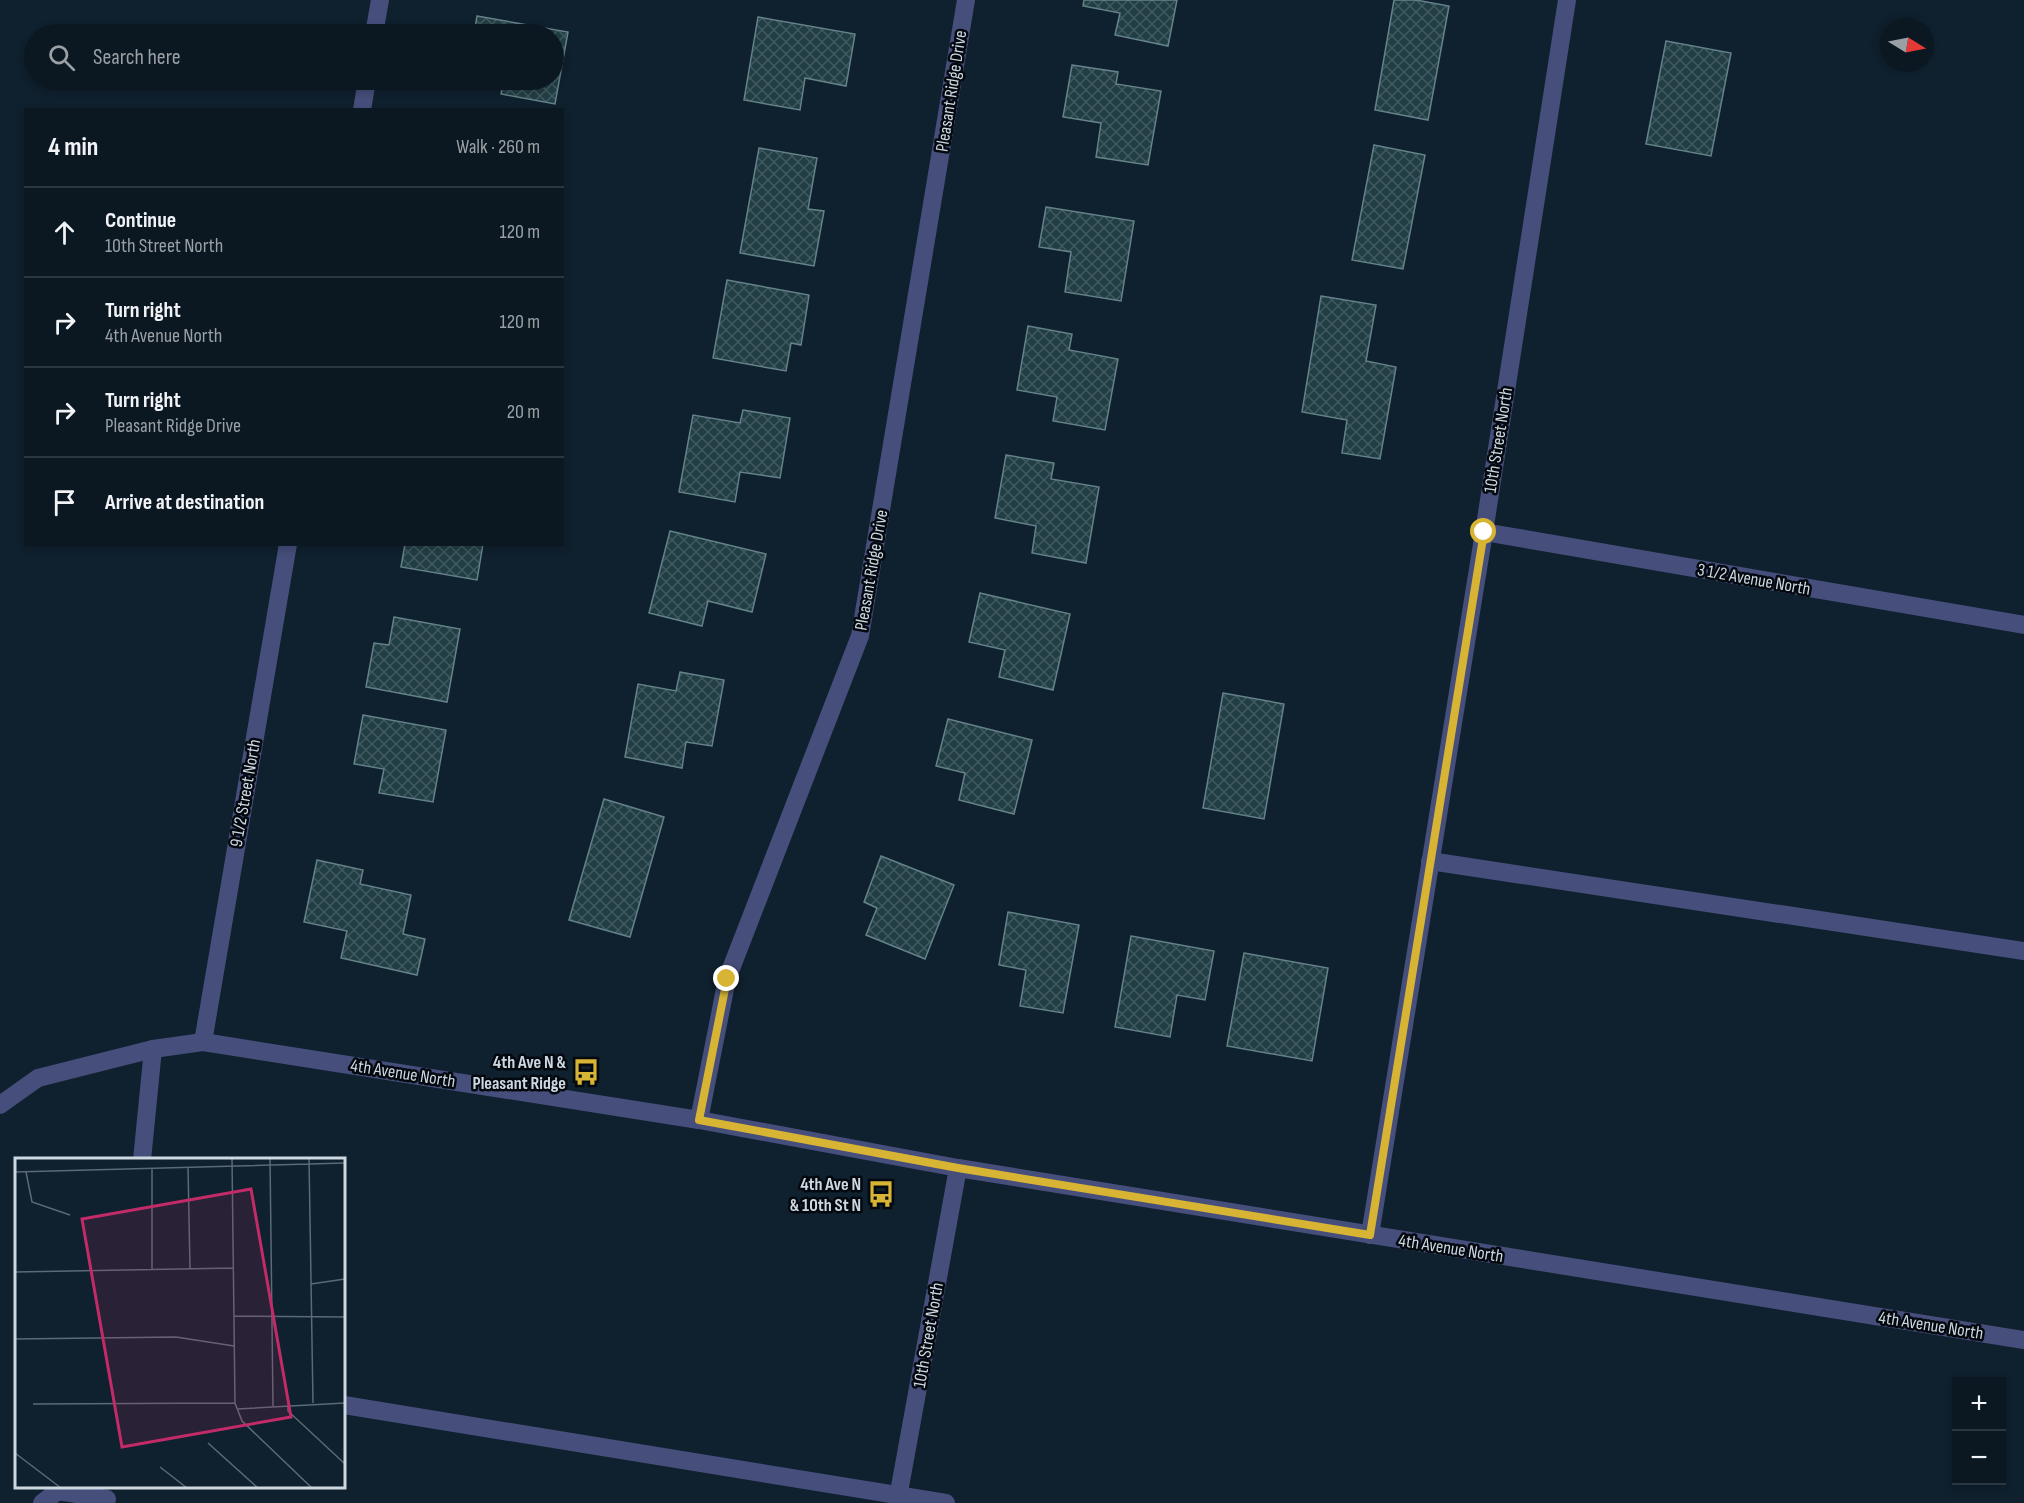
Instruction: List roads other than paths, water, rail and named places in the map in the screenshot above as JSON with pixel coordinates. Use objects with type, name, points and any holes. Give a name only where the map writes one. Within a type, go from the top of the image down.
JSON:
[{"type":"street","points":[[376,24],[380,0]]},
{"type":"street","name":"Pleasant Ridge Drive","points":[[699,1120],[727,979],[860,636],[966,0]]},
{"type":"street","name":"10th Street North","points":[[1370,1235],[1484,532],[1567,0]]},
{"type":"street","points":[[362,108],[365,90]]},
{"type":"street","name":"3 1/2 Avenue North","points":[[1484,532],[2024,626]]},
{"type":"street","name":"9 1/2 Street North","points":[[203,1042],[288,546]]},
{"type":"street","points":[[1430,861],[2024,951]]},
{"type":"street","name":"4th Avenue North","points":[[0,1105],[38,1078],[153,1049],[203,1042],[699,1120],[958,1168],[2024,1340]]},
{"type":"street","points":[[142,1158],[153,1049]]},
{"type":"street","name":"10th Street North","points":[[898,1499],[958,1168]]},
{"type":"street","points":[[345,1405],[898,1499],[946,1503]]},
{"type":"street","points":[[42,1503],[58,1491],[108,1496]]},
{"type":"place","name":"4th Ave N & Pleasant Ridge","points":[[586,1072]]},
{"type":"place","name":"4th Ave N & 10th St N","points":[[881,1194]]}]
